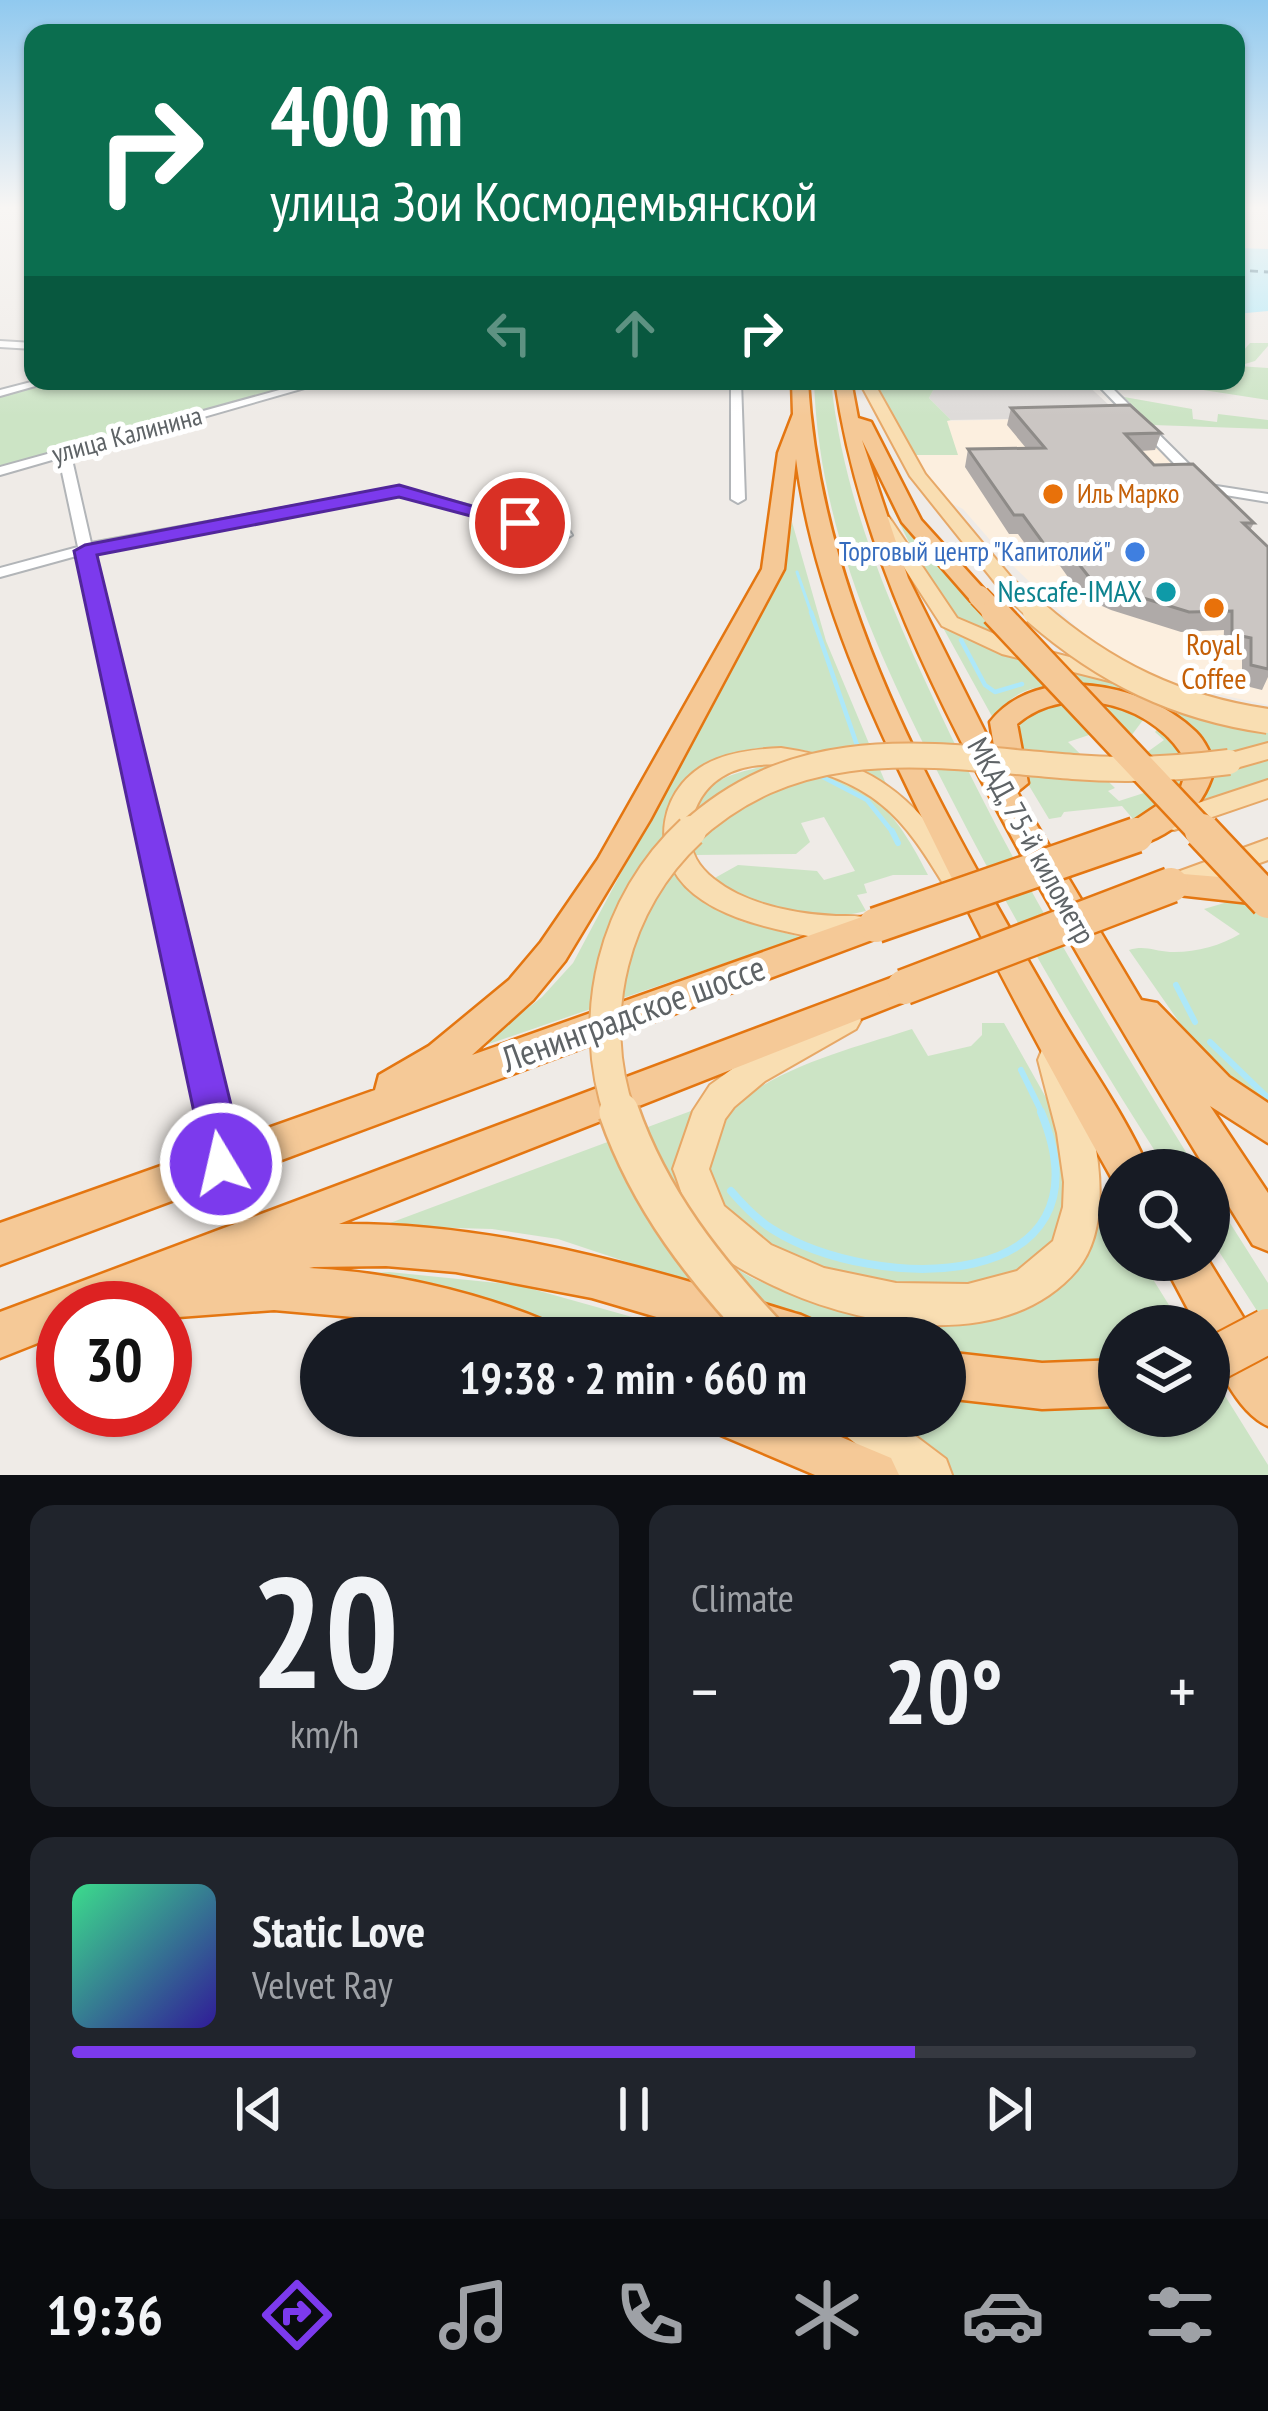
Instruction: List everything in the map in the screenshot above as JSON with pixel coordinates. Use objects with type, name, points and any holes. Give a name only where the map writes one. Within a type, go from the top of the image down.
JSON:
[{"type":"highway","points":[[800,390],[815,529],[836,596],[887,717],[999,942],[1046,1034],[1116,1149]]},
{"type":"highway","name":"МКАД, 75-й километр","points":[[845,390],[866,493],[902,593],[1036,856],[1268,1230]]},
{"type":"highway","points":[[848,390],[912,522],[1268,897]]},
{"type":"highway","points":[[297,1135],[402,1082],[474,1035],[533,980],[559,948],[598,887],[773,568],[783,526],[784,447],[800,416]]},
{"type":"highway","points":[[1036,856],[1005,754],[1003,722],[1025,700],[1044,693],[1093,693],[1128,701],[1163,717],[1191,743],[1202,772],[1199,785],[1185,803],[1136,835]]},
{"type":"highway","name":"Ленинградское шоссе","points":[[0,1244],[1136,835]]},
{"type":"highway","points":[[141,1281],[1171,886],[1195,884],[1268,897]]},
{"type":"highway","points":[[1104,972],[1216,1089],[1268,1125]]},
{"type":"highway","points":[[164,1272],[300,1246],[467,1248],[609,1280],[731,1317]]},
{"type":"highway","points":[[1196,1281],[1268,1402]]},
{"type":"highway","points":[[192,1292],[308,1288],[438,1307],[468,1317]]},
{"type":"highway","points":[[1230,1351],[1268,1331]]},
{"type":"highway","points":[[966,1377],[1042,1386],[1098,1384]]},
{"type":"highway","points":[[783,1437],[874,1475]]},
{"type":"main road","points":[[870,390],[895,440],[949,519],[1030,609],[1093,662],[1173,701],[1268,721]]},
{"type":"main road","points":[[866,493],[937,611],[966,632],[1092,672],[1268,710]]},
{"type":"main road","points":[[748,1317],[713,1282],[667,1218],[628,1146],[617,1110],[606,1044],[607,978],[633,907],[659,863],[727,801],[813,763],[916,754],[1163,772],[1268,751]]},
{"type":"main road","points":[[876,925],[783,922],[746,911],[710,890],[679,850],[676,822],[688,795],[724,767],[757,758],[793,757],[849,771],[889,796],[911,817],[999,942]]},
{"type":"main road","name":"Ленинградское шоссе","points":[[1136,835],[1268,789]]},
{"type":"main road","points":[[1171,886],[1268,849]]},
{"type":"main road","points":[[904,987],[752,1073],[710,1110],[693,1159],[699,1198],[721,1235],[759,1263],[855,1294],[934,1305],[998,1301],[1025,1293],[1048,1277],[1074,1239],[1082,1194],[1078,1146],[1046,1034]]},
{"type":"main road","points":[[882,1437],[930,1475]]},
{"type":"street","name":"улица Калинина","points":[[0,470],[292,390]]},
{"type":"street","points":[[736,390],[738,500]]},
{"type":"street","points":[[1108,390],[1206,488],[1268,498]]},
{"type":"street","points":[[64,453],[221,1164]]},
{"type":"street","points":[[0,573],[85,551],[399,491],[565,535]]},
{"type":"shaded area","points":[[933,390],[1093,390],[1122,417],[951,420],[929,398]]},
{"type":"shaded area","points":[[1122,417],[1140,424],[1268,555],[1268,705],[1118,667],[1011,564],[963,509],[939,497],[894,422]]},
{"type":"green space","points":[[1250,343],[1268,343],[1255,361],[1245,364]]},
{"type":"green space","points":[[1245,366],[1268,368],[1268,400],[1203,390],[1245,390]]},
{"type":"green space","points":[[24,389],[282,390],[0,468],[0,395]]},
{"type":"green space","points":[[815,390],[832,390],[845,465],[869,545],[899,623],[963,761],[1058,939],[1184,1149],[1153,1149],[1002,895],[879,649],[828,492]]},
{"type":"green space","points":[[880,390],[933,390],[929,398],[951,420],[947,421],[958,455],[915,455]]},
{"type":"green space","points":[[1124,397],[1192,409],[1193,419],[1217,422],[1218,414],[1268,420],[1268,429],[1153,425]]},
{"type":"green space","points":[[883,489],[925,549],[1018,649],[964,627],[939,604]]},
{"type":"green space","points":[[792,522],[826,641],[886,784],[833,758],[770,747],[724,759],[673,802],[701,897],[740,921],[801,937],[477,1048],[542,997],[573,963],[780,575]]},
{"type":"green space","points":[[941,624],[998,650],[1268,727],[1268,781],[1201,804],[1210,779],[1210,759],[1189,731],[1062,688],[1022,692],[994,720]]},
{"type":"green space","points":[[1100,699],[1146,716],[1116,756],[1092,734],[1068,742],[1115,788],[1108,791],[1119,801],[1147,792],[1146,753],[1164,740],[1155,732],[1161,725],[1188,751],[1190,786],[1158,811],[1133,819],[1122,806],[1064,812],[1049,819],[1019,769],[1011,728],[1032,704]]},
{"type":"green space","points":[[771,765],[827,774],[868,794],[900,827],[928,875],[893,875],[864,884],[867,893],[857,895],[866,911],[825,917],[767,908],[713,879],[738,865],[817,871],[824,880],[855,871],[824,817],[801,823],[810,842],[796,854],[695,855],[690,825],[698,798],[730,776]]},
{"type":"green space","points":[[1231,901],[1268,905],[1268,1112],[1202,1055],[1129,950],[1188,951],[1232,938],[1240,934],[1204,909]]},
{"type":"green space","points":[[982,1023],[1004,1023],[1053,1110],[1065,1153],[1068,1190],[1062,1227],[1048,1249],[1003,1284],[924,1292],[811,1270],[720,1214],[707,1174],[712,1138],[728,1113],[753,1092],[818,1060],[912,1029],[928,1056],[971,1046],[982,1035]]},
{"type":"green space","points":[[699,1108],[686,1131],[683,1164],[710,1239],[734,1266],[754,1279],[800,1293],[996,1317],[1039,1304],[1070,1276],[1089,1239],[1098,1196],[1098,1281],[1154,1281],[1169,1305],[1098,1305],[1098,1437],[1230,1437],[1230,1404],[1268,1465],[1268,1475],[925,1475],[834,1437],[966,1437],[966,1317],[792,1317],[558,1239],[492,1229],[382,1226]]},
{"type":"green space","points":[[1230,1223],[1268,1283],[1268,1328],[1230,1269]]},
{"type":"green space","points":[[389,1272],[518,1285],[632,1317],[518,1317],[331,1276]]},
{"type":"water","points":[[1245,278],[1268,278],[1268,311],[1245,313]]},
{"type":"building","name":"Торговый центр \"Капитолий\"","points":[[1130,405],[1161,433],[1125,434],[1154,465],[1193,464],[1254,523],[1243,523],[1268,547],[1268,669],[1251,665],[1251,638],[1232,634],[1232,611],[1189,612],[1117,590],[1089,577],[1063,544],[1044,544],[1023,515],[1014,515],[968,449],[1045,448],[1011,408]]},
{"type":"waterway","points":[[797,572],[812,615]]},
{"type":"waterway","points":[[811,612],[858,748]]},
{"type":"waterway","points":[[961,640],[985,685],[995,692],[1022,684]]},
{"type":"waterway","points":[[819,775],[867,800],[893,832]]},
{"type":"waterway","points":[[893,832],[898,843]]},
{"type":"waterway","points":[[1176,985],[1195,1022]]},
{"type":"waterway","points":[[1210,1042],[1268,1098]]},
{"type":"waterway","points":[[1021,1070],[1043,1115]]},
{"type":"waterway","points":[[731,1191],[766,1225],[816,1250],[868,1264],[922,1269],[974,1264],[1016,1247],[1046,1217],[1055,1172],[1041,1112]]},
{"type":"place","name":"Иль Марко","points":[[1053,494]]},
{"type":"place","name":"Торговый центр \"Капитолий\"","points":[[1135,552]]},
{"type":"place","name":"Nescafe-IMAX","points":[[1166,592]]},
{"type":"place","name":"Royal Coffee","points":[[1214,608]]},
{"type":"route","points":[[221,1164],[85,551],[399,491],[520,523]]}]
